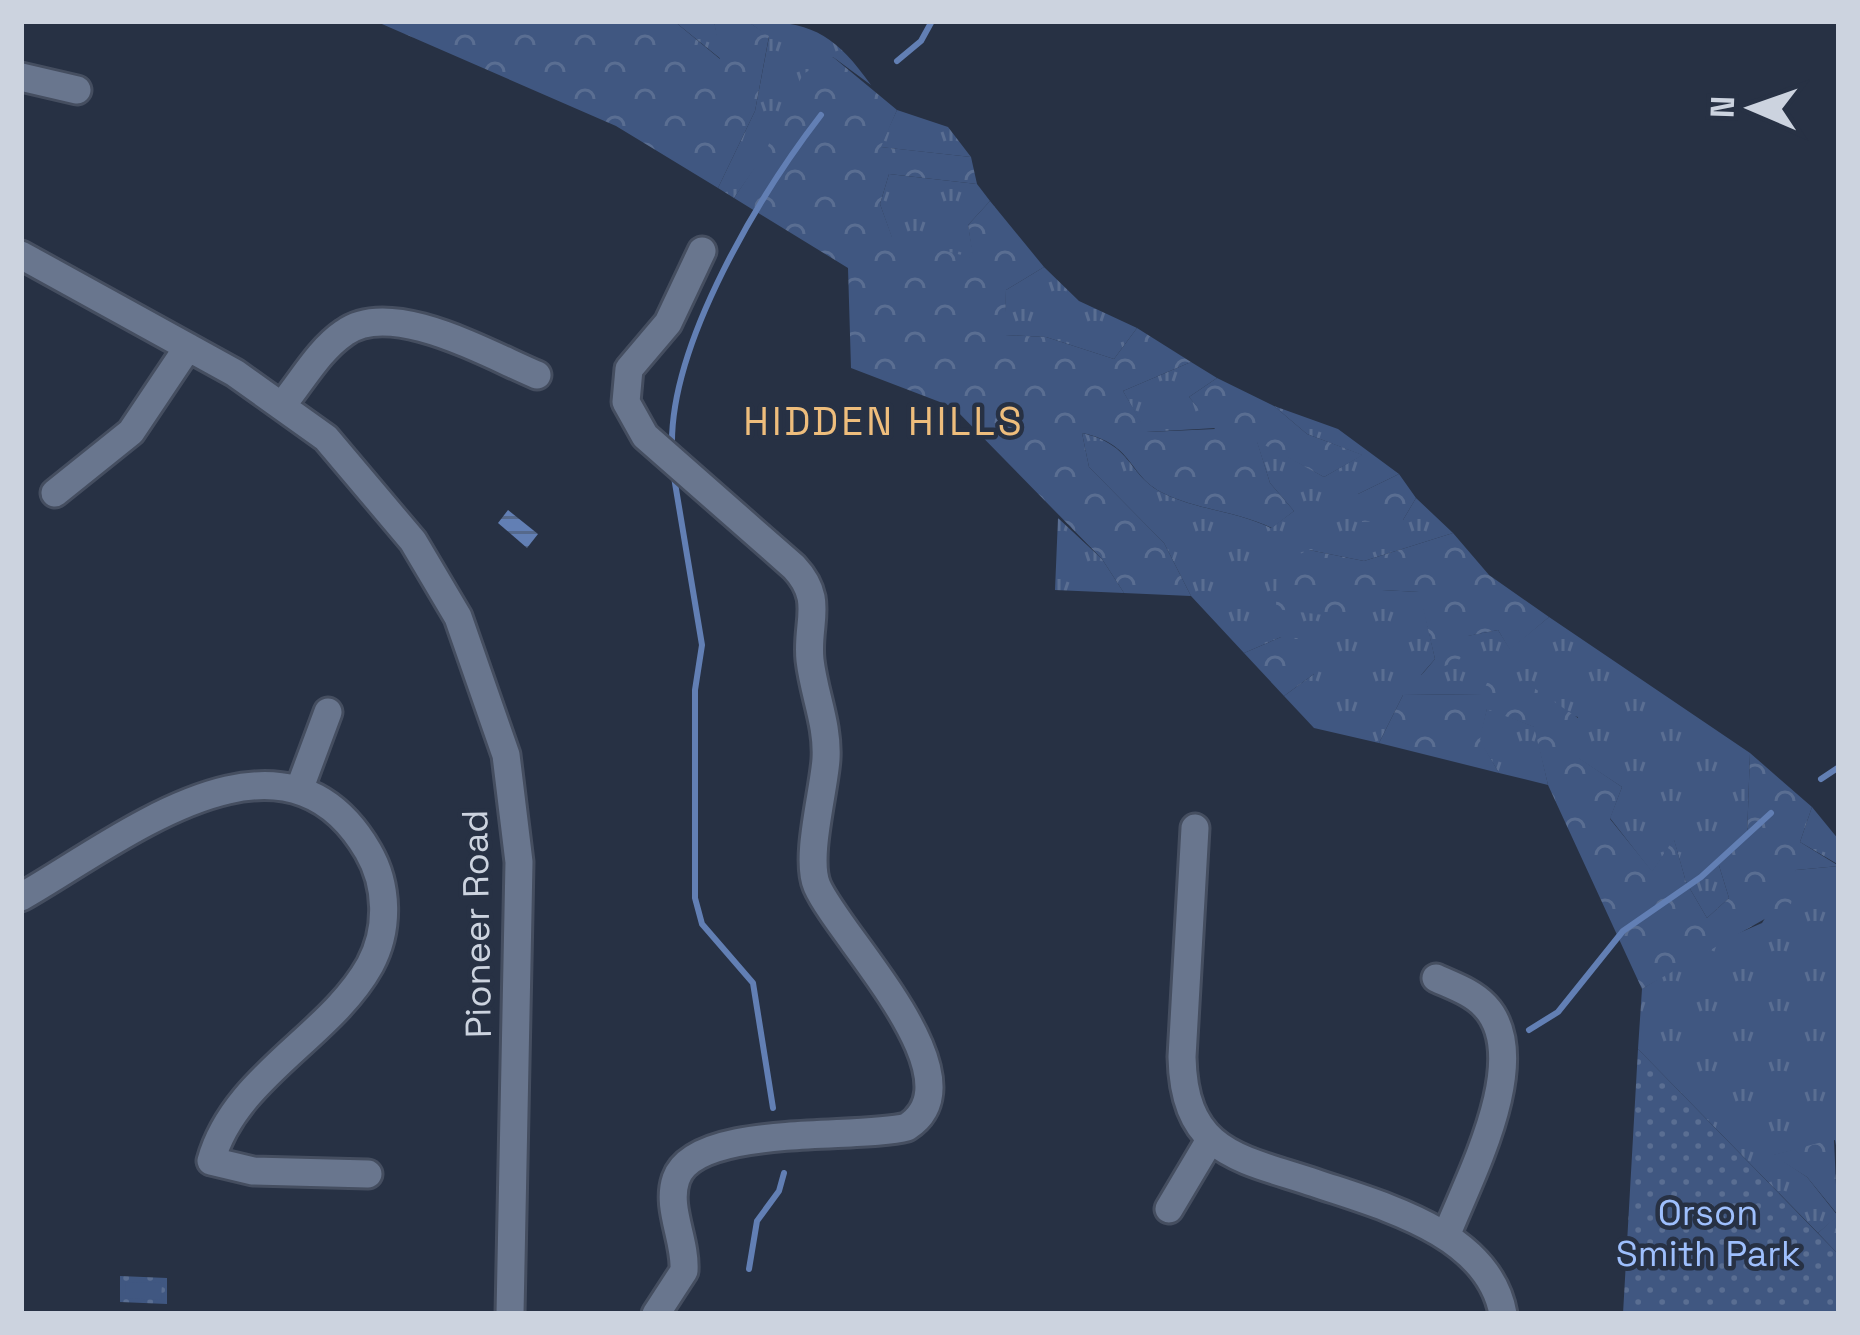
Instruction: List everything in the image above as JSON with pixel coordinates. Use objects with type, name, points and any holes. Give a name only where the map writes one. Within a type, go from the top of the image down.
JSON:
[{"type":"street","points":[[21,77],[77,90]]},
{"type":"street","points":[[656,1314],[684,1271],[674,1196],[679,1172],[688,1161],[752,1141],[907,1127],[925,1111],[931,1088],[921,1051],[891,996],[814,878],[826,736],[811,665],[814,598],[794,567],[654,444],[630,415],[625,379],[668,323],[703,251]]},
{"type":"street","name":"Pioneer Road","points":[[21,255],[188,347],[283,404],[326,438],[413,541],[458,617],[506,755],[519,862],[510,1314]]},
{"type":"street","points":[[283,404],[340,335],[370,321],[411,324],[537,375]]},
{"type":"street","points":[[55,493],[131,432],[188,347]]},
{"type":"street","points":[[299,790],[328,712]]},
{"type":"street","points":[[21,897],[205,794],[260,783],[299,790],[339,815],[369,852],[384,896],[380,939],[365,974],[229,1120],[211,1161],[253,1171],[368,1174]]},
{"type":"street","points":[[1195,828],[1182,1073],[1194,1116],[1210,1140],[1245,1164],[1311,1182],[1446,1236],[1490,1276],[1503,1314]]},
{"type":"street","points":[[1436,978],[1488,1009],[1504,1047],[1493,1112],[1446,1236]]},
{"type":"street","points":[[1169,1209],[1210,1140]]},
{"type":"green space","points":[[375,21],[674,21],[720,59],[714,21],[747,21],[769,36],[755,111],[718,188],[616,126]]},
{"type":"green space","points":[[674,21],[714,21],[722,60]]},
{"type":"green space","points":[[747,21],[788,24],[819,34],[845,53],[871,85],[833,57],[734,198],[718,188],[755,111],[769,37]]},
{"type":"green space","points":[[833,57],[897,110],[881,147],[971,157],[977,184],[889,174],[880,204],[892,237],[973,258],[968,225],[990,201],[1044,267],[1006,290],[1005,335],[1046,337],[1114,359],[1137,328],[1191,362],[1123,391],[1147,432],[1215,429],[1189,397],[1217,378],[1274,406],[1307,434],[1363,455],[1324,477],[1257,441],[1270,483],[1294,511],[1272,528],[1163,493],[1112,444],[1082,433],[1089,467],[1164,543],[1191,596],[1124,593],[1102,559],[953,407],[851,368],[848,268],[734,198],[765,152],[803,74]]},
{"type":"green space","points":[[897,110],[948,127],[971,157],[880,147]]},
{"type":"green space","points":[[889,174],[977,184],[990,201],[968,225],[974,259],[892,238],[880,204]]},
{"type":"green space","points":[[1044,267],[1079,301],[1137,328],[1114,359],[1046,337],[1004,335],[1006,290]]},
{"type":"green space","points":[[1191,362],[1217,378],[1189,397],[1216,428],[1146,432],[1123,391]]},
{"type":"green space","points":[[1274,406],[1338,429],[1399,474],[1358,494],[1403,520],[1416,498],[1453,533],[1364,561],[1309,550],[1382,590],[1420,592],[1435,659],[1421,675],[1467,636],[1498,630],[1510,649],[1549,617],[1750,753],[1747,838],[1717,859],[1729,898],[1707,918],[1686,882],[1674,840],[1652,872],[1610,818],[1622,787],[1578,758],[1578,717],[1483,694],[1403,695],[1379,743],[1314,728],[1284,696],[1314,674],[1281,637],[1244,653],[1191,596],[1164,543],[1089,467],[1082,433],[1112,445],[1163,493],[1271,528],[1294,511],[1270,483],[1256,439],[1324,477],[1362,455],[1307,434]]},
{"type":"green space","points":[[1399,474],[1416,498],[1403,520],[1362,522],[1358,494]]},
{"type":"green space","points":[[1058,518],[1102,559],[1124,593],[1055,590]]},
{"type":"green space","points":[[1453,533],[1489,575],[1549,617],[1510,650],[1498,630],[1468,636],[1460,659],[1419,678],[1435,659],[1419,592],[1382,590],[1355,619],[1276,609],[1277,564],[1309,550],[1364,561]]},
{"type":"green space","points":[[1281,637],[1312,639],[1314,674],[1284,696],[1244,653]]},
{"type":"green space","points":[[1492,672],[1534,688],[1578,718],[1579,758],[1622,787],[1610,819],[1652,871],[1674,839],[1686,882],[1707,918],[1729,898],[1717,859],[1747,838],[1750,753],[1812,807],[1800,842],[1839,866],[1796,870],[1791,904],[1642,989],[1548,785],[1534,727],[1487,709],[1480,740],[1499,773],[1379,743],[1403,695],[1482,694]]},
{"type":"green space","points":[[1487,708],[1535,727],[1548,785],[1499,773],[1479,740]]},
{"type":"green space","points":[[1812,807],[1839,840],[1839,865],[1800,842]]},
{"type":"green space","points":[[1839,866],[1839,1162],[1835,1140],[1774,1155],[1807,1177],[1838,1216],[1818,1233],[1638,1049],[1642,989],[1716,943],[1762,923],[1796,870]]},
{"type":"green space","name":"Orson Smith Park","points":[[1638,1049],[1839,1255],[1839,1314],[1623,1314]]},
{"type":"green space","points":[[1834,1139],[1837,1214],[1807,1177],[1772,1155]]},
{"type":"green space","points":[[1837,1216],[1839,1255],[1818,1233]]},
{"type":"green space","points":[[120,1276],[167,1278],[167,1304],[120,1302]]},
{"type":"green space","points":[[126,1282],[162,1283],[161,1300],[125,1298]]},
{"type":"shaded area","points":[[508,510],[538,534],[527,548],[498,523]]},
{"type":"waterway","points":[[897,61],[921,41],[932,21]]},
{"type":"waterway","points":[[672,446],[675,405],[702,317],[747,227],[821,115]]},
{"type":"waterway","points":[[673,471],[702,645],[695,690],[695,898],[702,924],[753,983],[773,1108]]},
{"type":"waterway","points":[[1821,779],[1839,767]]},
{"type":"waterway","points":[[1529,1030],[1558,1012],[1623,931],[1701,877],[1771,813]]},
{"type":"waterway","points":[[749,1269],[757,1221],[779,1191],[784,1173]]},
{"type":"district","name":"HIDDEN HILLS","points":[[884,421]]}]
